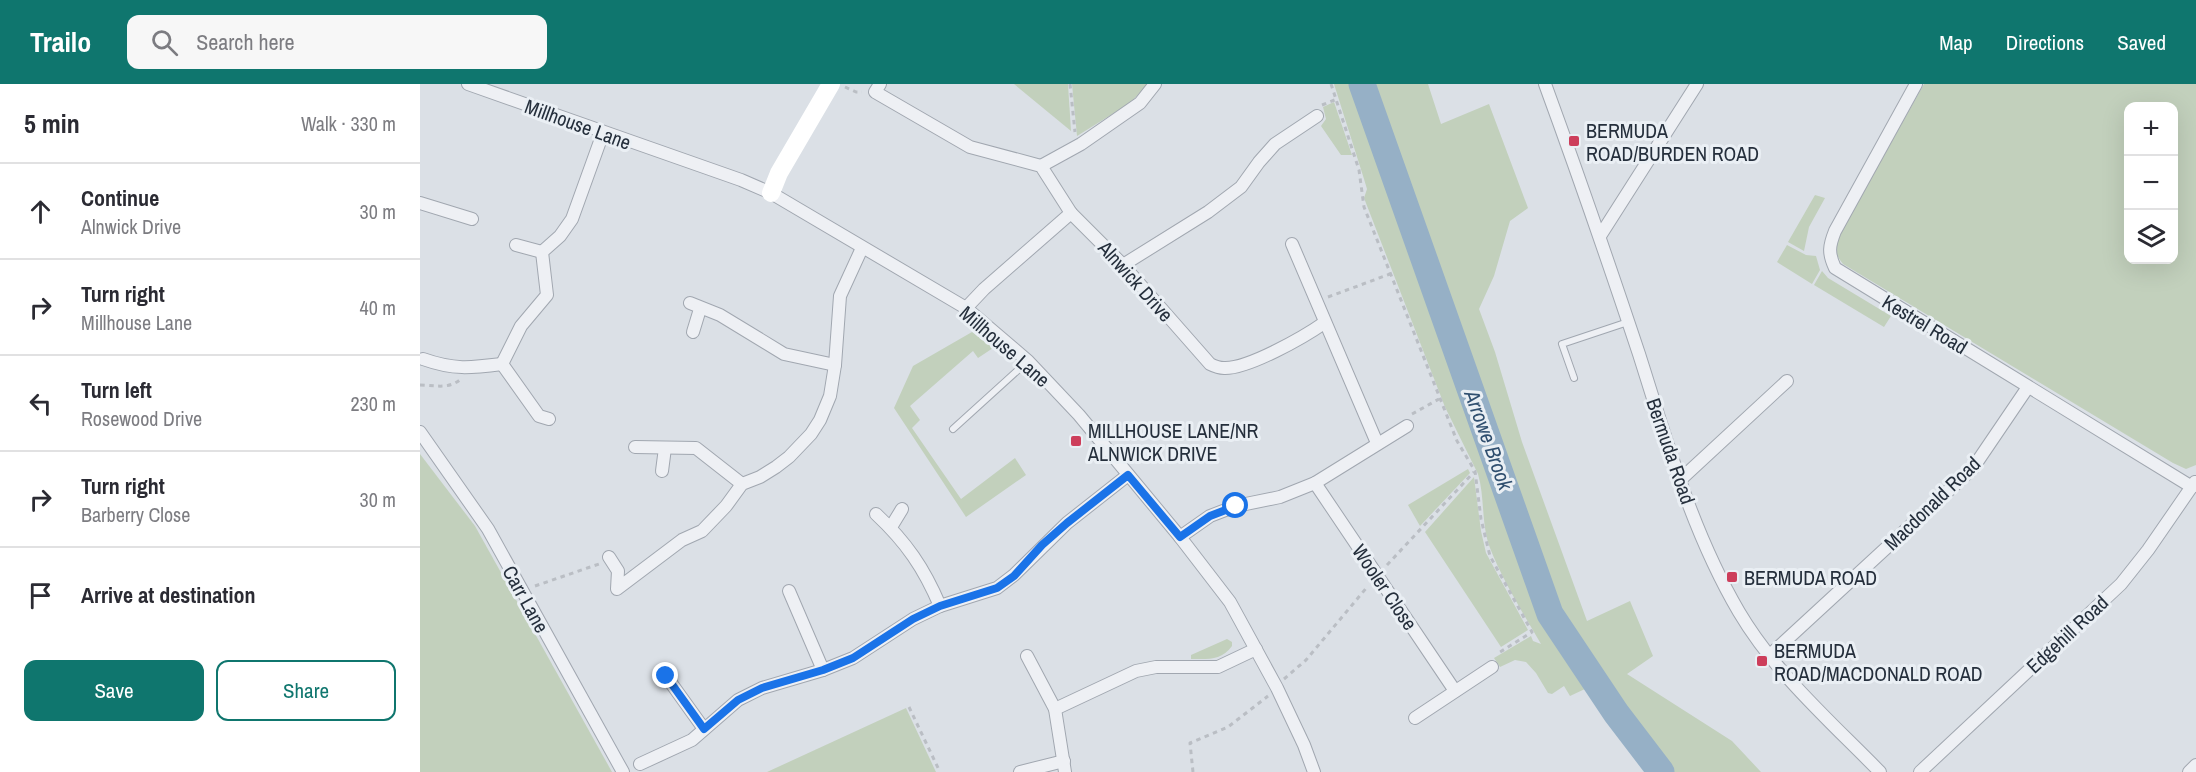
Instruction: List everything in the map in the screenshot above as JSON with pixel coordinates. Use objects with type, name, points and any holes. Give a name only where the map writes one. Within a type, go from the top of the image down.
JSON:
[{"type":"street","name":"Millhouse Lane","points":[[468,84],[484,87],[603,133],[741,180],[771,193],[862,249],[966,308],[1028,361],[1079,415],[1180,537],[1230,602],[1277,688],[1314,772]]},
{"type":"street","points":[[771,193],[779,173],[831,84]]},
{"type":"street","points":[[878,88],[970,147],[1041,166],[1081,144],[1140,103],[1155,84]]},
{"type":"street","name":"Bermuda Road","points":[[1545,84],[1600,236],[1680,480],[1713,564],[1740,614],[1770,655],[1789,678],[1880,772]]},
{"type":"street","points":[[1600,236],[1697,84]]},
{"type":"street","name":"Kestrel Road","points":[[1916,84],[1835,231],[1829,245],[1829,256],[1835,268],[2028,387],[2194,484]]},
{"type":"street","points":[[1123,265],[1208,212],[1241,187],[1258,162],[1275,144],[1317,116]]},
{"type":"street","points":[[542,252],[560,236],[572,219],[603,133]]},
{"type":"street","name":"Alnwick Drive","points":[[1041,166],[1071,213],[1123,265],[1210,364],[1222,368],[1234,367],[1300,339],[1324,323]]},
{"type":"street","points":[[420,203],[472,219]]},
{"type":"street","points":[[966,308],[984,289],[1071,213]]},
{"type":"street","points":[[1292,244],[1377,443]]},
{"type":"street","points":[[516,245],[542,252]]},
{"type":"street","points":[[610,558],[618,571],[617,589],[682,540],[702,531],[726,506],[742,484],[776,467],[811,434],[830,396],[835,365],[840,296],[862,249]]},
{"type":"street","points":[[502,364],[521,326],[547,295],[542,252]]},
{"type":"street","points":[[693,332],[695,306],[720,315],[784,354],[835,365]]},
{"type":"street","points":[[423,358],[444,366],[473,368],[502,364]]},
{"type":"street","points":[[502,364],[539,416],[549,419]]},
{"type":"street","points":[[1680,480],[1787,381]]},
{"type":"street","name":"Macdonald Road","points":[[1770,655],[1973,468],[2028,387]]},
{"type":"street","points":[[1180,537],[1210,516],[1236,506],[1280,497],[1315,483],[1407,426]]},
{"type":"street","name":"Carr Lane","points":[[420,432],[488,530],[623,772]]},
{"type":"street","points":[[635,447],[696,448],[742,484]]},
{"type":"street","points":[[662,471],[665,448]]},
{"type":"street","points":[[640,764],[692,740],[738,700],[762,688],[823,670],[853,658],[913,619],[940,606],[997,588],[1014,576],[1042,545],[1067,523],[1128,475]]},
{"type":"street","name":"Wooler Close","points":[[1315,483],[1455,692]]},
{"type":"street","name":"Edgehill Road","points":[[1920,772],[2121,584],[2194,484]]},
{"type":"street","points":[[891,528],[902,509]]},
{"type":"street","points":[[876,514],[916,557],[928,577],[940,606]]},
{"type":"street","points":[[789,591],[823,670]]},
{"type":"street","points":[[1055,709],[1136,671],[1156,667],[1218,667],[1256,649]]},
{"type":"street","points":[[1020,772],[1064,767],[1055,709],[1027,656]]},
{"type":"street","points":[[1415,718],[1492,667]]},
{"type":"street","points":[[666,676],[704,729]]},
{"type":"street","points":[[2189,772],[2196,765]]},
{"type":"lane","points":[[1574,378],[1562,344],[1628,322]]},
{"type":"lane","points":[[953,429],[1028,361]]},
{"type":"path","points":[[838,84],[855,92],[878,88]]},
{"type":"path","points":[[1070,84],[1075,135],[1081,144]]},
{"type":"path","points":[[1331,84],[1359,170],[1364,207],[1439,399],[1457,441],[1475,471],[1481,519],[1490,556],[1532,632],[1497,654]]},
{"type":"path","points":[[1315,302],[1390,274]]},
{"type":"path","points":[[420,385],[440,387],[455,384],[473,368]]},
{"type":"path","points":[[1407,426],[1410,416],[1439,399]]},
{"type":"path","points":[[522,591],[610,558]]},
{"type":"path","points":[[1193,772],[1190,743],[1228,727],[1277,688]]},
{"type":"path","points":[[909,707],[940,772]]},
{"type":"green space","points":[[1014,84],[1068,84],[1071,131]]},
{"type":"green space","points":[[1072,84],[1148,84],[1130,103],[1077,136]]},
{"type":"green space","points":[[1334,84],[1428,84],[1441,124],[1489,104],[1528,208],[1510,221],[1494,276],[1479,309],[1495,352],[1522,442],[1587,621],[1630,601],[1653,656],[1627,674],[1732,741],[1761,772],[1648,772],[1629,750],[1587,688],[1570,696],[1564,686],[1552,694],[1548,693],[1526,662],[1515,660],[1500,667],[1494,658],[1531,636],[1533,641],[1541,644],[1507,584],[1490,548],[1485,530],[1478,474],[1445,407],[1364,198],[1367,189]]},
{"type":"green space","points":[[1924,84],[2196,84],[2196,465],[2186,469],[2173,463],[1843,264],[1838,256],[1837,241]]},
{"type":"green space","points":[[1334,102],[1352,155],[1341,155],[1321,126],[1326,119],[1323,107]]},
{"type":"green space","points":[[1815,195],[1825,198],[1809,227],[1804,251],[1788,242]]},
{"type":"green space","points":[[1787,245],[1806,255],[1816,256],[1820,270],[1812,284],[1777,262]]},
{"type":"green space","points":[[1822,271],[1828,278],[1891,316],[1884,327],[1814,285]]},
{"type":"green space","points":[[972,332],[993,348],[978,358],[973,351],[910,406],[920,420],[912,428],[961,499],[1015,458],[1026,475],[966,517],[894,408],[913,366]]},
{"type":"green space","points":[[420,454],[475,526],[612,772],[420,772]]},
{"type":"green space","points":[[1468,469],[1470,473],[1420,526],[1408,505]]},
{"type":"green space","points":[[1474,477],[1486,553],[1528,630],[1501,647],[1425,532]]},
{"type":"green space","points":[[1227,639],[1232,642],[1232,646],[1219,657],[1191,659],[1191,655]]},
{"type":"green space","points":[[906,708],[936,772],[767,772]]},
{"type":"waterway","name":"Arrowe Brook","points":[[1362,84],[1550,614],[1616,713],[1661,772]]},
{"type":"place","name":"BERMUDA ROAD/BURDEN ROAD","points":[[1574,141]]},
{"type":"place","name":"MILLHOUSE LANE/NR ALNWICK DRIVE","points":[[1076,441]]},
{"type":"place","name":"BERMUDA ROAD","points":[[1732,577]]},
{"type":"place","name":"BERMUDA ROAD/MACDONALD ROAD","points":[[1762,661]]},
{"type":"route","points":[[666,676],[704,729],[738,700],[762,688],[823,670],[853,658],[913,619],[940,606],[997,588],[1014,576],[1042,545],[1067,523],[1128,475],[1180,537],[1210,516],[1236,506]]}]
